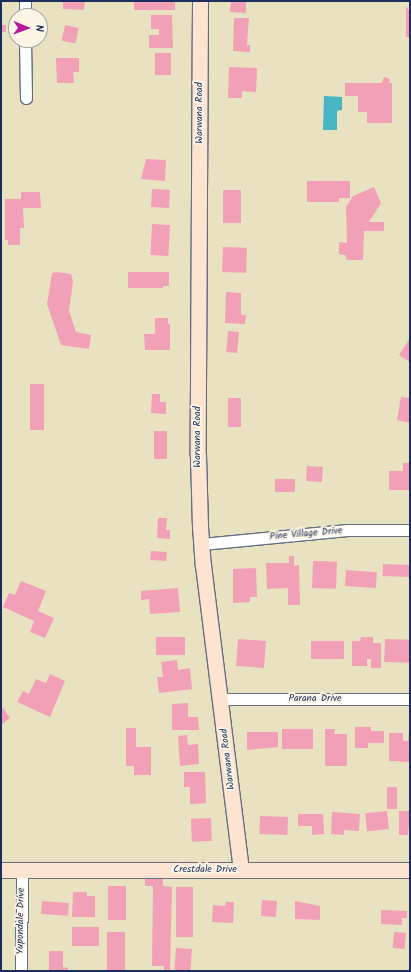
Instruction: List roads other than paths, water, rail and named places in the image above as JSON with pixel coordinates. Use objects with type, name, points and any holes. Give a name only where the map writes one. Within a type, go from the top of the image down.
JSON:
[{"type":"street","name":"Warwana Road","points":[[200,1],[198,455],[202,544],[241,870]]},
{"type":"street","points":[[25,48],[26,98]]},
{"type":"street","name":"Pine Village Drive","points":[[202,544],[347,530],[410,530]]},
{"type":"street","name":"Parana Drive","points":[[220,699],[410,699]]},
{"type":"street","name":"Crestdale Drive","points":[[1,870],[410,870]]},
{"type":"street","name":"Yupondale Drive","points":[[21,971],[22,870]]},
{"type":"water","points":[[324,96],[342,97],[342,110],[337,111],[337,130],[323,130]]}]
